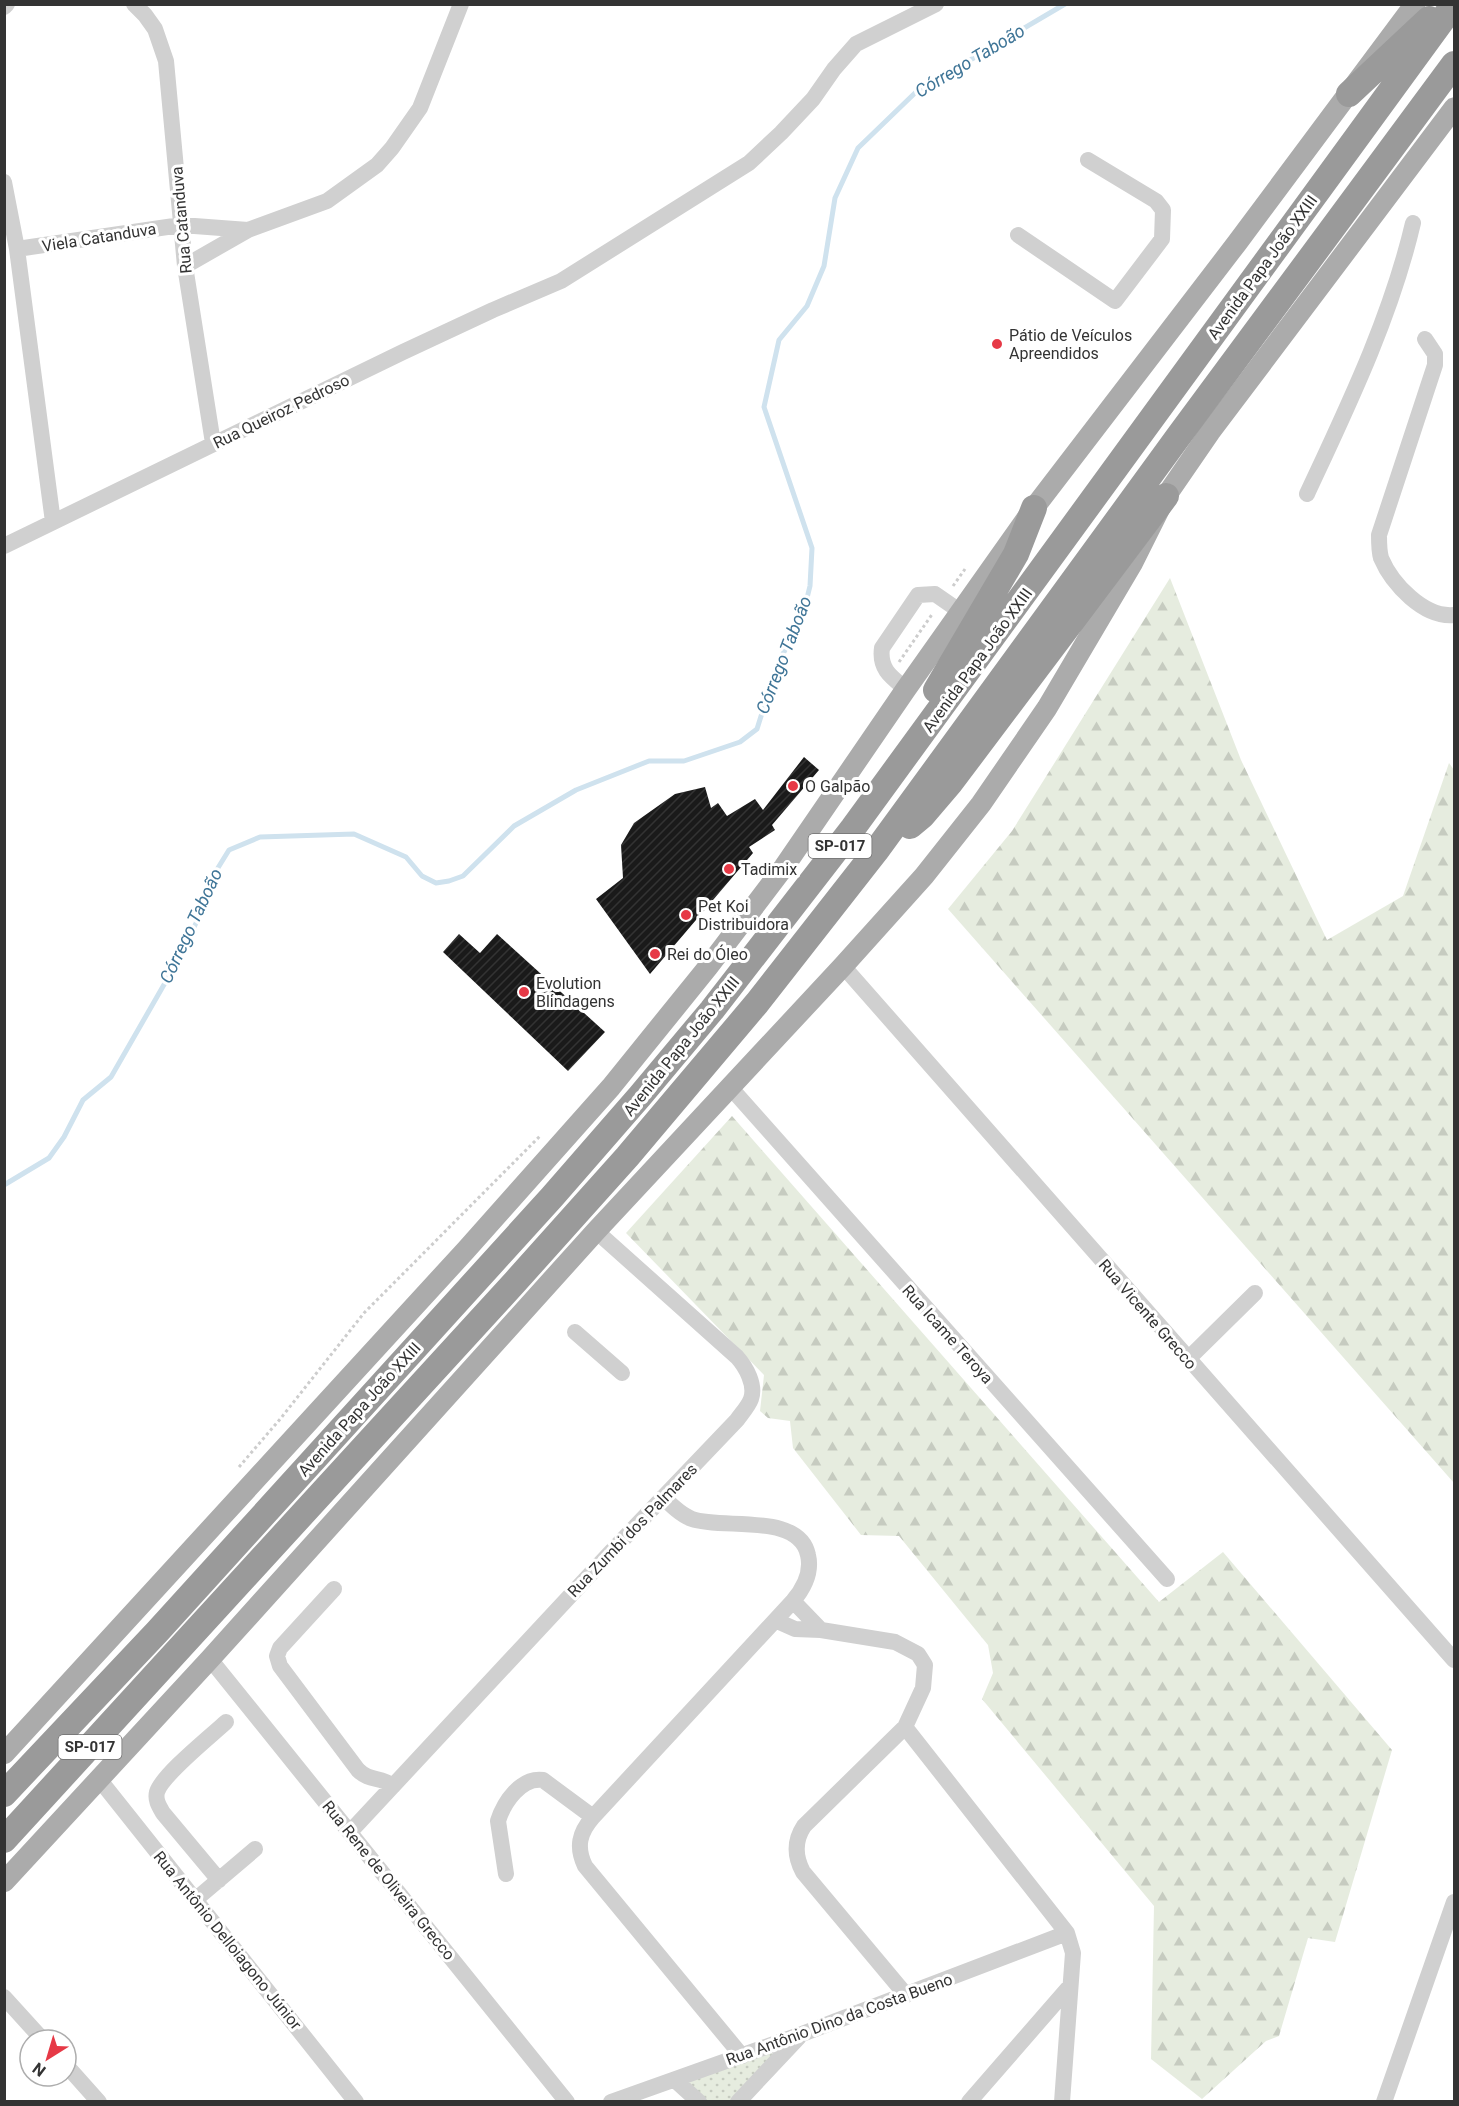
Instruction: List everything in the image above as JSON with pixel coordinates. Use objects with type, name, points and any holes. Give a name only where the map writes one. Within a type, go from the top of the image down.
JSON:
[{"type":"highway","points":[[1349,93],[1445,4]]},
{"type":"highway","name":"Avenida Papa João XXIII","points":[[4,1794],[157,1632],[544,1206],[712,1010],[853,828],[1454,4]]},
{"type":"highway","name":"Avenida Papa João XXIII","points":[[4,1840],[514,1282],[641,1140],[757,1003],[876,851],[1178,437],[1455,64]]},
{"type":"highway","points":[[876,851],[922,816],[951,782],[1166,496]]},
{"type":"highway","points":[[853,828],[892,756],[939,685],[1016,554],[1035,508]]},
{"type":"main road","name":"Avenida Papa João XXIII","points":[[4,1754],[459,1258],[611,1087],[708,967],[784,867],[898,682],[961,612],[1035,508],[1415,4]]},
{"type":"main road","points":[[4,1882],[210,1659],[596,1231],[924,876],[981,804],[1047,708],[1132,564],[1166,496],[1210,432],[1455,108]]},
{"type":"street","name":"Rua Catanduva","points":[[135,4],[154,29],[166,62],[185,266],[213,443]]},
{"type":"street","points":[[185,266],[248,230],[327,201],[377,165],[420,108],[460,4]]},
{"type":"street","name":"Rua Queiroz Pedroso","points":[[4,546],[213,443],[561,280],[749,163],[813,99],[834,69],[856,44],[936,4]]},
{"type":"street","points":[[1018,235],[1115,301],[1162,239],[1163,210],[1156,201],[1088,160]]},
{"type":"street","points":[[4,182],[17,249],[53,522]]},
{"type":"street","points":[[1307,494],[1366,362],[1393,294],[1413,223]]},
{"type":"street","name":"Viela Catanduva","points":[[17,249],[181,225],[248,230]]},
{"type":"street","points":[[1425,339],[1435,354],[1435,365],[1378,535],[1380,555],[1389,573],[1414,601],[1443,616],[1455,615]]},
{"type":"street","points":[[898,682],[880,658],[882,648],[918,595],[935,594],[961,612]]},
{"type":"street","name":"Rua Vicente Grecco","points":[[843,966],[1455,1660]]},
{"type":"street","name":"Rua Icame Teroya","points":[[730,1088],[1167,1579]]},
{"type":"street","name":"Rua Zumbi dos Palmares","points":[[350,1832],[741,1414],[752,1398],[750,1379],[744,1364],[596,1231]]},
{"type":"street","points":[[1188,1359],[1255,1293]]},
{"type":"street","points":[[575,1332],[622,1373]]},
{"type":"street","points":[[663,1497],[692,1519],[775,1528],[799,1538],[809,1557],[809,1570],[803,1587],[777,1621],[592,1817],[579,1840],[580,1856],[585,1866],[742,2056]]},
{"type":"street","points":[[334,1589],[280,1648],[277,1656],[280,1666],[358,1770],[367,1778],[386,1781],[393,1786]]},
{"type":"street","points":[[793,1601],[821,1630]]},
{"type":"street","points":[[777,1621],[795,1629],[821,1630],[895,1642],[918,1654],[925,1665],[926,1676],[923,1688],[905,1727],[804,1826],[797,1840],[796,1852],[803,1872],[906,1995]]},
{"type":"street","name":"Rua Rene de Oliveira Grecco","points":[[210,1659],[567,2102]]},
{"type":"street","points":[[219,1880],[163,1813],[157,1803],[156,1794],[166,1778],[226,1722]]},
{"type":"street","points":[[905,1727],[1066,1933],[1073,1953],[1062,2102]]},
{"type":"street","name":"Rua Antônio Delloiagono Júnior","points":[[99,1779],[356,2102]]},
{"type":"street","points":[[506,1874],[498,1821],[519,1787],[527,1781],[543,1780],[592,1817]]},
{"type":"street","points":[[195,1900],[255,1849]]},
{"type":"street","points":[[1384,2102],[1455,1902]]},
{"type":"street","name":"Rua Antônio Dino da Costa Bueno","points":[[611,2102],[802,2034],[1066,1933]]},
{"type":"street","points":[[969,2102],[1070,1986]]},
{"type":"street","points":[[4,1997],[32,2028]]},
{"type":"street","points":[[738,2102],[802,2034]]},
{"type":"street","points":[[78,2078],[99,2102]]},
{"type":"street","points":[[675,2080],[699,2102]]},
{"type":"path","points":[[898,682],[943,599],[971,562]]},
{"type":"path","points":[[234,1472],[281,1418],[364,1313],[543,1132]]},
{"type":"green space","points":[[1170,578],[1241,760],[1327,940],[1403,896],[1449,763],[1454,770],[1454,1483],[948,909],[1012,831]]},
{"type":"green space","points":[[732,1116],[1159,1602],[1223,1552],[1392,1750],[1335,1942],[1308,1938],[1279,2036],[1266,2041],[1202,2099],[1151,2059],[1154,1906],[982,1699],[993,1673],[988,1645],[899,1536],[861,1535],[793,1448],[790,1421],[768,1418],[760,1411],[764,1375],[626,1233]]},
{"type":"green space","points":[[789,2044],[732,2101],[703,2101],[680,2082]]},
{"type":"building","points":[[804,757],[819,770],[772,825],[775,830],[749,847],[753,853],[650,974],[596,899],[623,878],[621,845],[634,823],[675,794],[705,787],[711,808],[718,803],[727,816],[755,799],[763,810]]},
{"type":"building","name":"Evolution Blindagens","points":[[459,934],[480,953],[497,934],[605,1032],[568,1071],[443,952]]},
{"type":"waterway","name":"Córrego Taboão","points":[[4,1185],[49,1158],[64,1137],[83,1100],[111,1077],[181,955],[196,923],[208,884],[229,850],[260,837],[354,834],[406,857],[422,876],[436,883],[449,881],[463,876],[514,826],[576,790],[649,761],[684,761],[740,742],[757,729],[777,665],[802,618],[810,586],[812,548],[764,407],[779,340],[807,306],[824,266],[835,198],[858,148],[916,92],[1065,4]]},
{"type":"place","name":"Pátio de Veículos Apreendidos","points":[[997,344]]},
{"type":"place","name":"O Galpão","points":[[793,786]]},
{"type":"place","name":"Tadimix","points":[[729,869]]},
{"type":"place","name":"Pet Koi Distribuidora","points":[[686,915]]},
{"type":"place","name":"Rei do Óleo","points":[[655,954]]},
{"type":"place","name":"Evolution Blindagens","points":[[524,992]]}]
